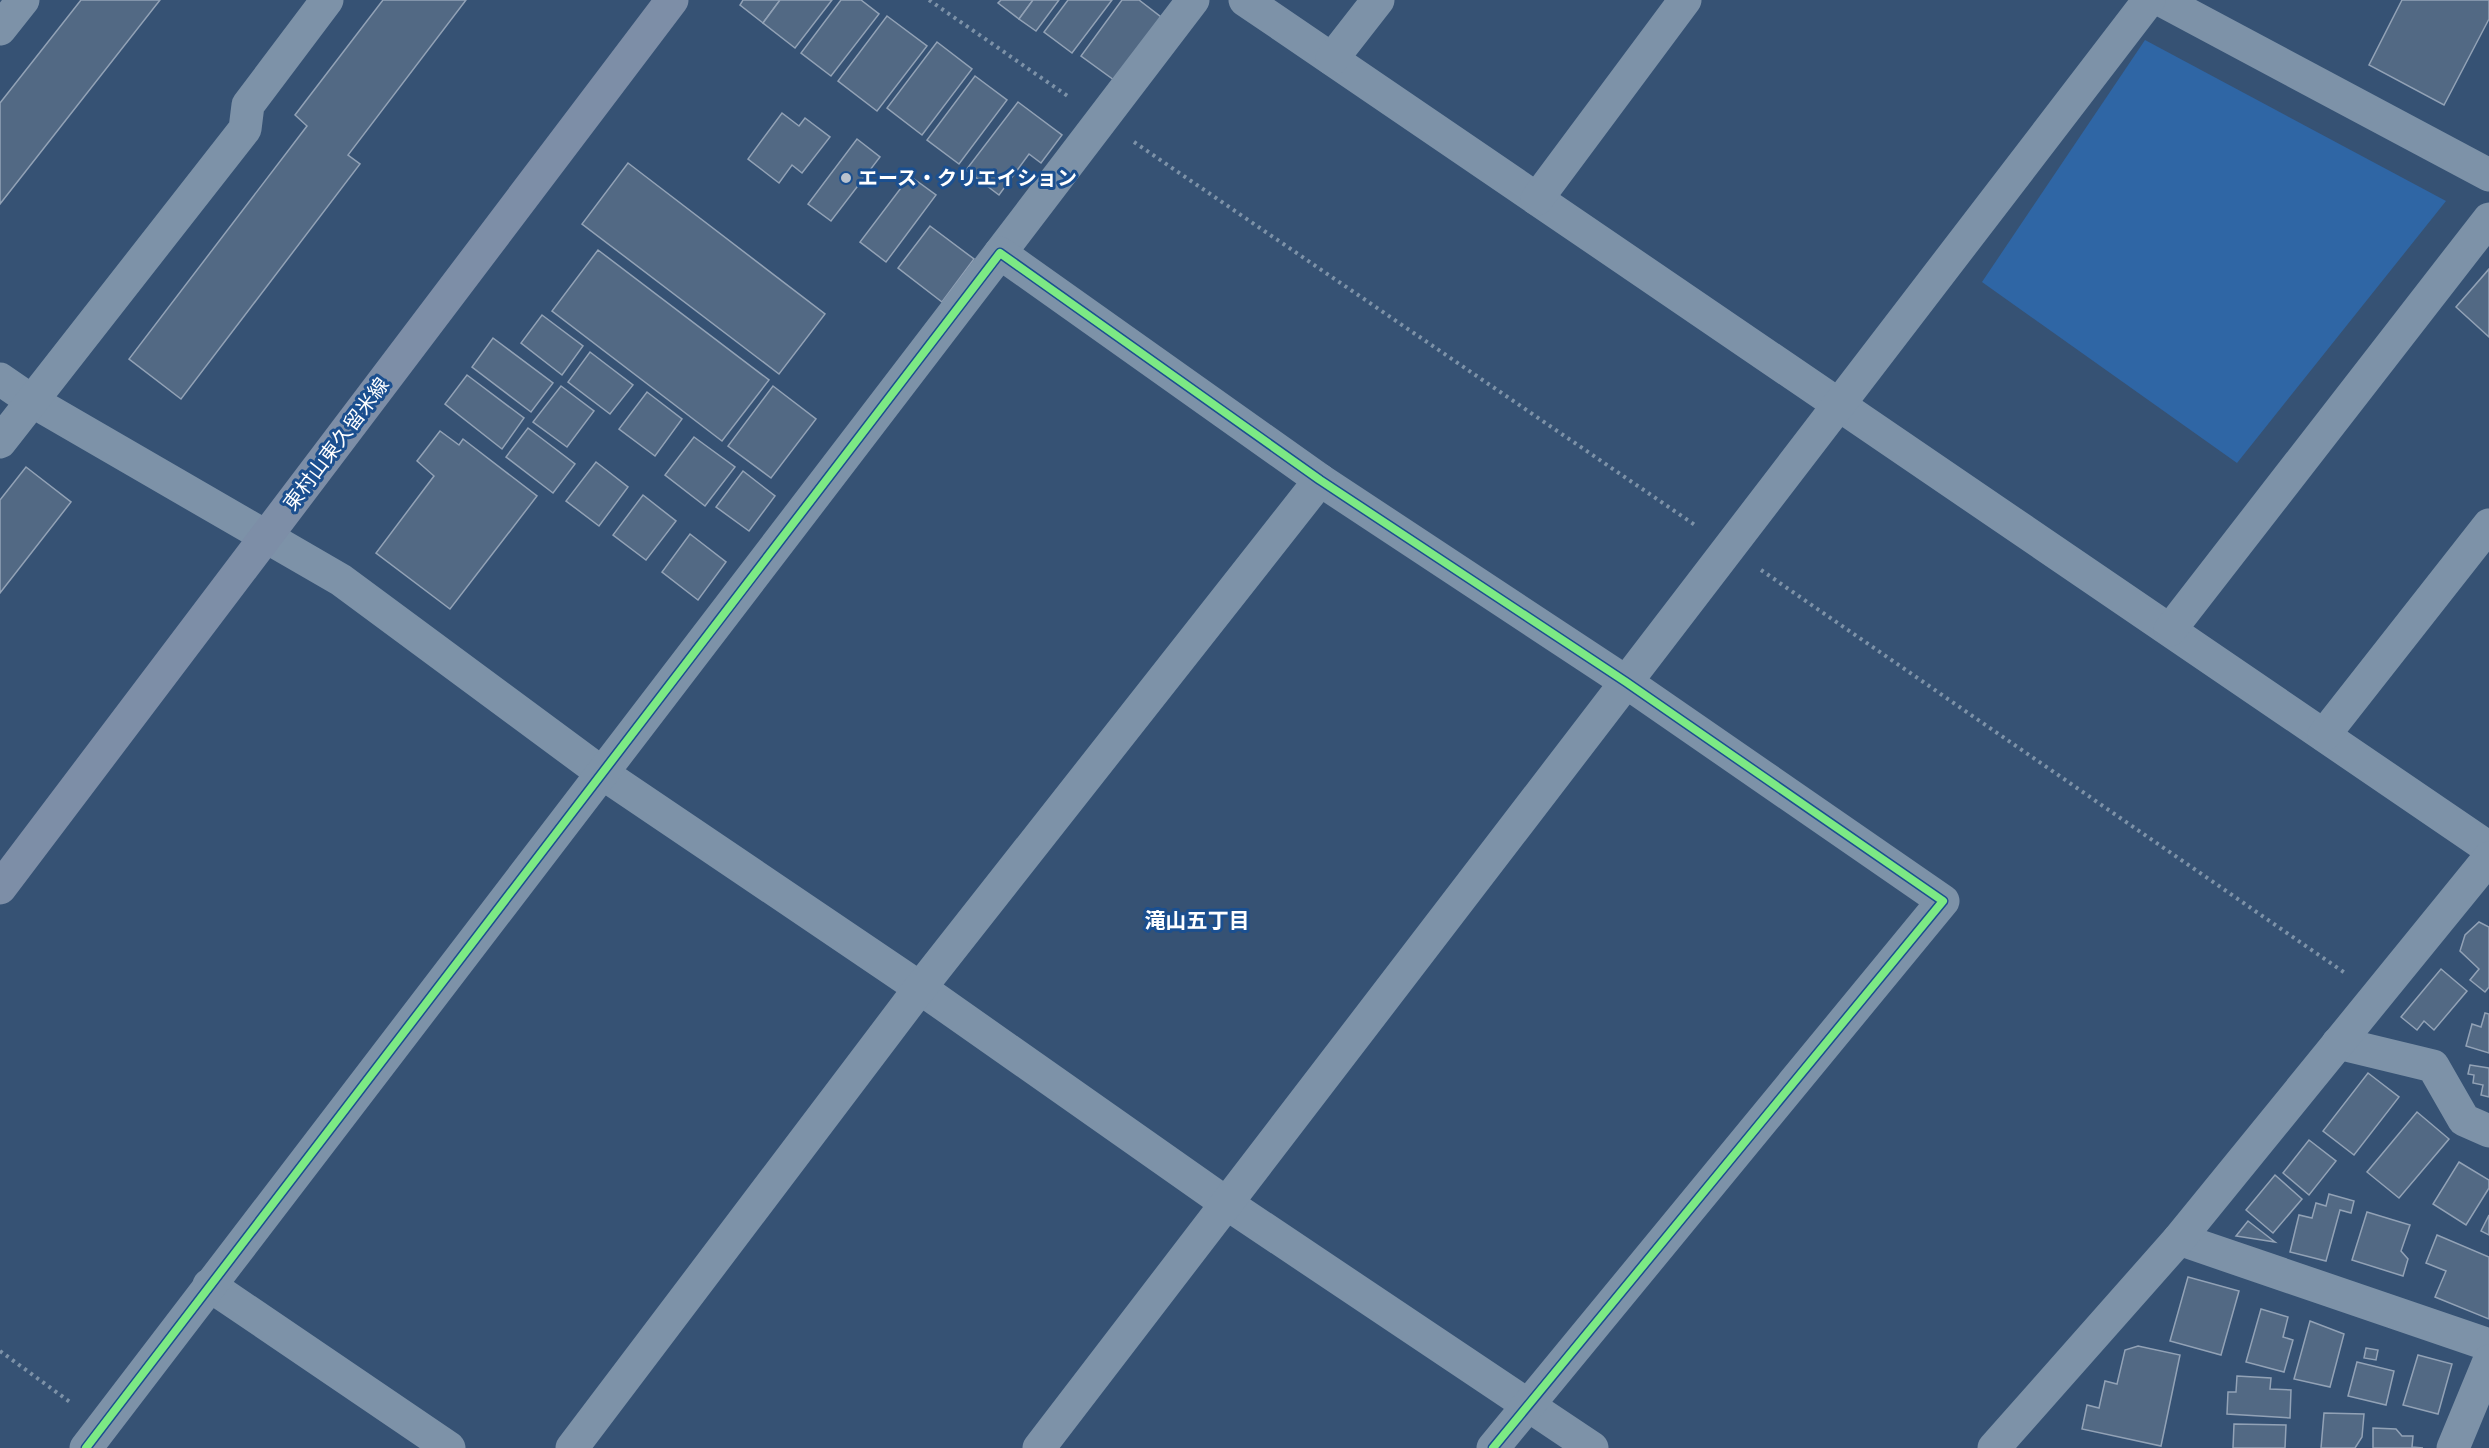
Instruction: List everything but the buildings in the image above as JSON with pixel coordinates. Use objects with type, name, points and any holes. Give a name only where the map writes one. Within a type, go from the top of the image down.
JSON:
[{"type":"main road","name":"東村山東久留米線","points":[[0,888],[672,0]]},
{"type":"street","points":[[0,29],[23,0]]},
{"type":"street","points":[[0,442],[245,129],[248,105],[327,0]]},
{"type":"street","points":[[94,1437],[1193,0]]},
{"type":"street","points":[[1245,0],[2489,848]]},
{"type":"street","points":[[1332,59],[1378,0]]},
{"type":"street","points":[[1538,199],[1685,0]]},
{"type":"street","points":[[1039,1448],[2149,0]]},
{"type":"street","points":[[2161,0],[2489,175]]},
{"type":"street","points":[[2170,630],[2489,219]]},
{"type":"street","points":[[1000,253],[1320,480],[1626,682],[1943,901],[1493,1448]]},
{"type":"street","points":[[0,379],[33,401],[341,580],[602,773],[920,988],[1226,1203],[1592,1448]]},
{"type":"street","points":[[572,1448],[920,988],[1320,480]]},
{"type":"street","points":[[2324,735],[2489,525]]},
{"type":"street","points":[[1994,1448],[2179,1239],[2489,858]]},
{"type":"street","points":[[2338,1043],[2433,1066],[2464,1120],[2489,1131]]},
{"type":"street","points":[[2179,1239],[2489,1345]]},
{"type":"street","points":[[209,1285],[449,1448]]},
{"type":"street","points":[[2453,1448],[2489,1361]]},
{"type":"path","points":[[929,0],[2376,995]]},
{"type":"path","points":[[0,1351],[94,1437]]},
{"type":"shaded area","points":[[2145,40],[2446,201],[2237,463],[1982,282]]},
{"type":"cycle path","points":[[86,1448],[1000,253],[1320,480],[1626,682],[1943,901],[1493,1448]]},
{"type":"place","name":"エース・クリエイション","points":[[846,178]]},
{"type":"district","name":"滝山五丁目","points":[[1197,920]]}]
